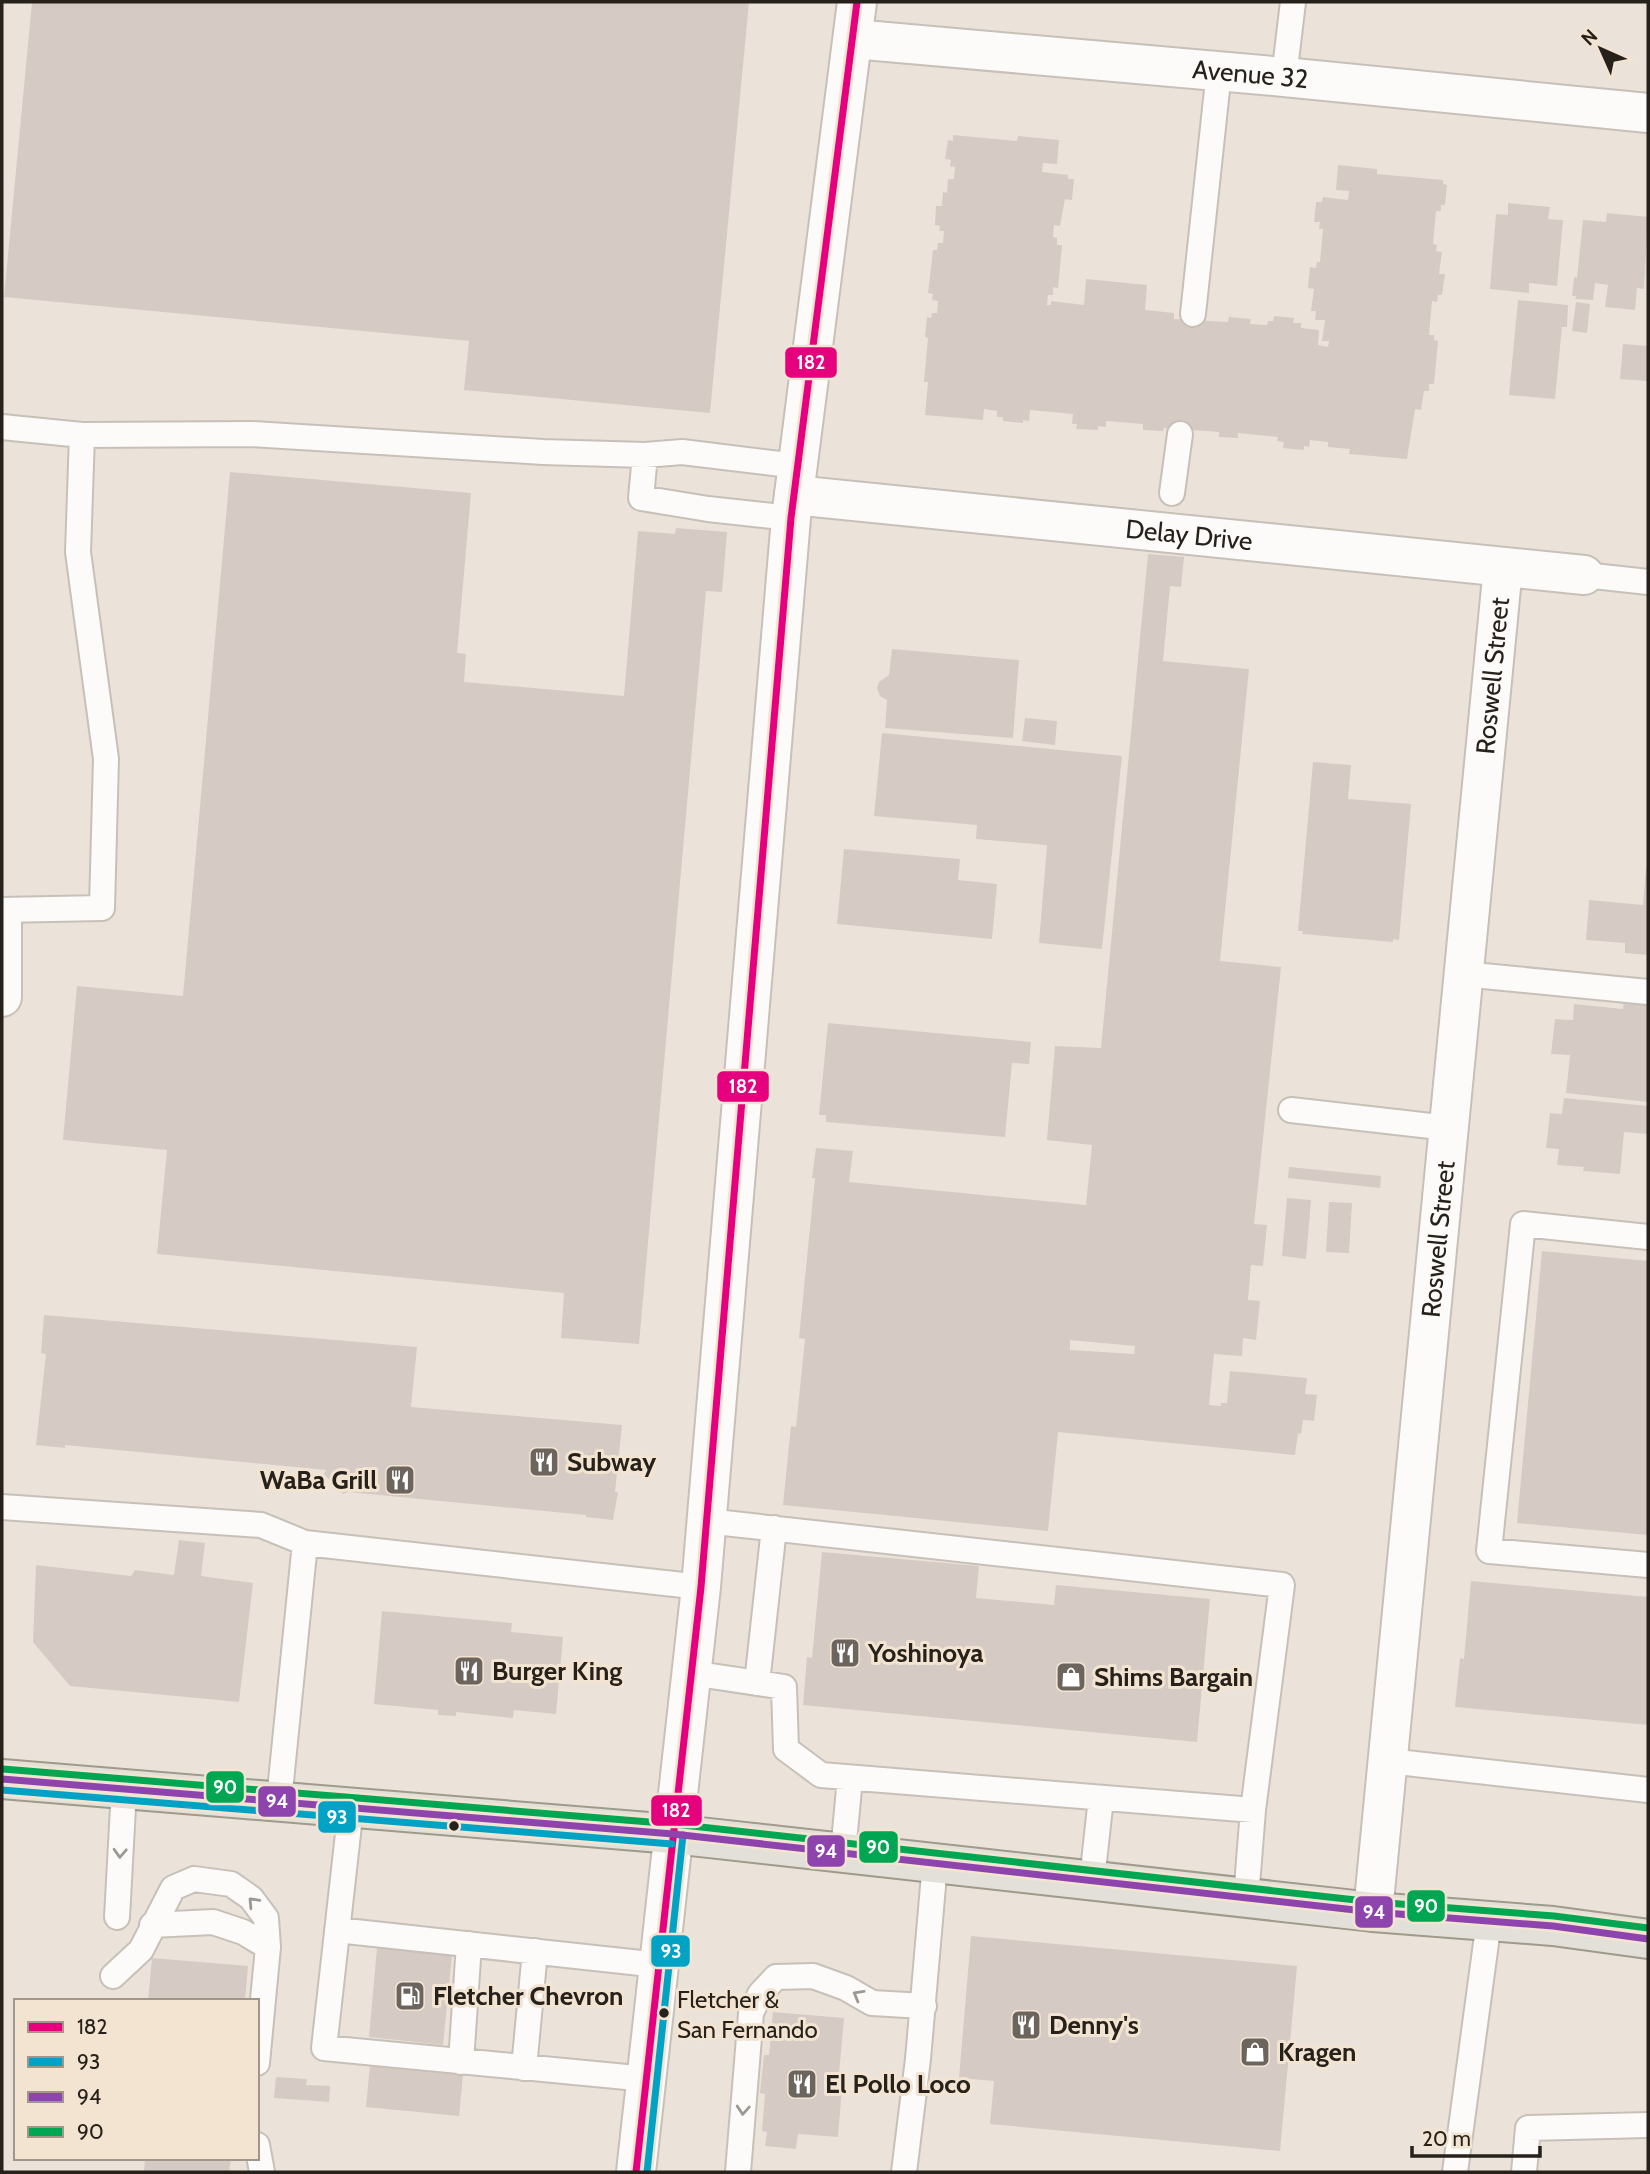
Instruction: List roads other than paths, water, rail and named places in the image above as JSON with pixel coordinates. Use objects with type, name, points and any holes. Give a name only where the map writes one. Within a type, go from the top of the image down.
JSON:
[{"type":"main road","points":[[2,1780],[673,1834],[1373,1912],[1553,1926],[1648,1938]]},
{"type":"street","name":"Avenue 32","points":[[855,20],[1219,71],[1648,113]]},
{"type":"street","points":[[636,2172],[701,1587],[794,493],[855,20]]},
{"type":"street","name":"Delay Drive","points":[[794,493],[1584,575]]},
{"type":"street","name":"Roswell Street","points":[[1373,1912],[1503,567]]},
{"type":"street","points":[[2,918],[2,998]]},
{"type":"lane","points":[[1284,77],[1293,2]]},
{"type":"lane","points":[[1193,314],[1219,71]]},
{"type":"lane","points":[[2,427],[82,435],[252,434],[543,452],[645,455],[682,452],[794,493]]},
{"type":"lane","points":[[1172,493],[1180,434]]},
{"type":"lane","points":[[2,910],[102,908],[106,759],[78,552],[82,435]]},
{"type":"lane","points":[[645,455],[641,498],[708,509],[794,493]]},
{"type":"lane","points":[[1584,575],[1648,582]]},
{"type":"lane","points":[[1463,974],[1648,992]]},
{"type":"lane","points":[[1290,1110],[1448,1128]]},
{"type":"lane","points":[[1648,1237],[1524,1224],[1489,1551],[1648,1565]]},
{"type":"lane","points":[[2,1507],[261,1525],[305,1543],[701,1587]]},
{"type":"lane","points":[[706,1521],[1282,1585],[1253,1810],[1246,1898]]},
{"type":"lane","points":[[757,1682],[774,1528]]},
{"type":"lane","points":[[279,1801],[305,1543]]},
{"type":"lane","points":[[691,1673],[784,1687],[786,1749],[821,1775],[1253,1810]]},
{"type":"lane","points":[[1388,1761],[1648,1790]]},
{"type":"lane","points":[[843,1853],[850,1777]]},
{"type":"lane","points":[[117,1917],[124,1789]]},
{"type":"lane","points":[[1092,1880],[1101,1798]]},
{"type":"lane","points":[[351,1807],[324,2048],[647,2079]]},
{"type":"lane","points":[[904,2172],[924,2006],[935,1863]]},
{"type":"lane","points":[[113,1976],[141,1950],[173,1888],[194,1880],[231,1884],[251,1898],[266,1918],[268,1947],[259,2042]]},
{"type":"lane","points":[[1455,2172],[1489,1921]]},
{"type":"lane","points":[[152,1926],[213,1922],[243,1932],[268,1947]]},
{"type":"lane","points":[[337,1930],[659,1965]]},
{"type":"lane","points":[[461,2062],[469,1944]]},
{"type":"lane","points":[[524,2068],[535,1951]]},
{"type":"lane","points":[[738,2172],[751,2012],[760,1994],[776,1977],[813,1976],[846,1988],[872,2003],[924,2006]]},
{"type":"lane","points":[[1524,2172],[1528,2128],[1648,2125]]},
{"type":"place","name":"Subway","points":[[544,1462]]},
{"type":"place","name":"WaBa Grill","points":[[400,1480]]},
{"type":"place","name":"Yoshinoya","points":[[845,1653]]},
{"type":"place","name":"Burger King","points":[[469,1671]]},
{"type":"place","name":"Shims Bargain","points":[[1071,1677]]},
{"type":"place","name":"Fletcher Chevron","points":[[410,1996]]},
{"type":"place","name":"Fletcher & San Fernando","points":[[664,2013]]},
{"type":"place","name":"Denny's","points":[[1026,2025]]},
{"type":"place","name":"Kragen","points":[[1255,2052]]},
{"type":"place","name":"El Pollo Loco","points":[[802,2084]]}]
